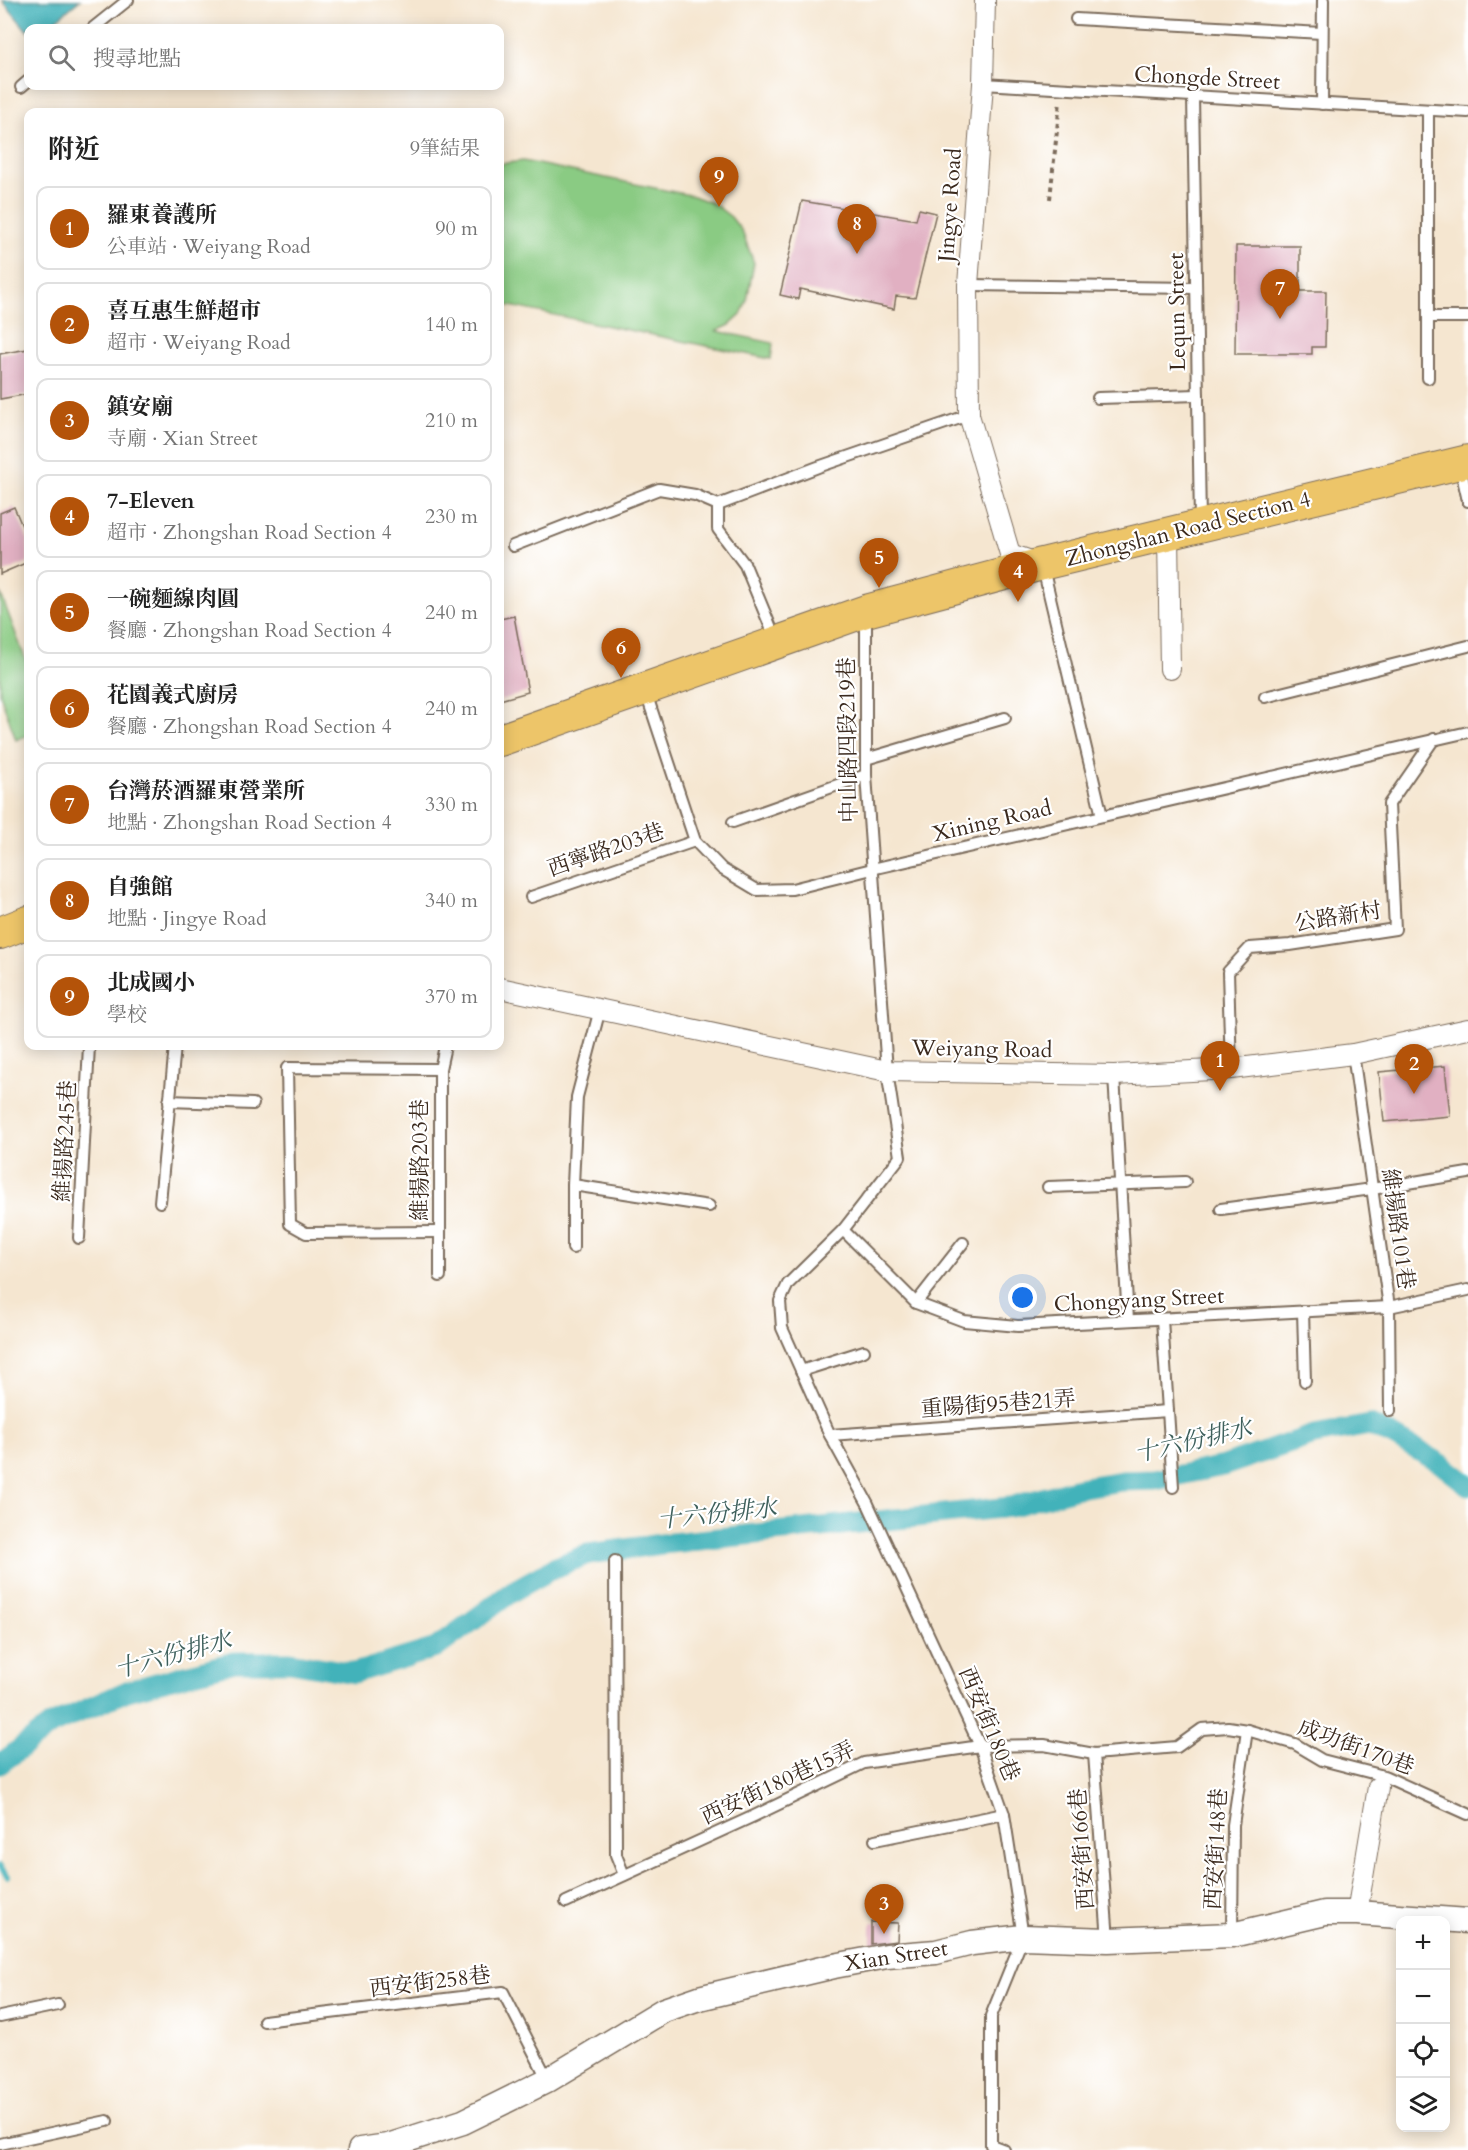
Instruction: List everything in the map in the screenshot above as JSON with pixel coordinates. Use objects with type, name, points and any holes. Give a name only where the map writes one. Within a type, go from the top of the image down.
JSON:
[{"type":"main road","name":"Zhongshan Road Section 4","points":[[504,739],[866,611],[1042,564],[1464,462]]},
{"type":"main road","points":[[0,934],[24,924]]},
{"type":"street","name":"Jingye Road","points":[[985,0],[983,84],[968,285],[969,415],[1010,554],[1042,564]]},
{"type":"street","points":[[1168,535],[1170,669]]},
{"type":"street","points":[[0,934],[24,935]]},
{"type":"street","name":"Weiyang Road","points":[[504,989],[887,1071],[1114,1075],[1231,1069],[1353,1054],[1468,1029]]},
{"type":"street","points":[[1357,1913],[1378,1787]]},
{"type":"street","name":"Xian Street","points":[[360,2150],[388,2146],[463,2122],[548,2080],[664,2010],[699,1998],[834,1966],[888,1956],[936,1952],[972,1943],[1023,1937],[1108,1940],[1232,1935],[1325,1913],[1468,1921]]},
{"type":"lane","points":[[98,24],[128,0]]},
{"type":"lane","points":[[1322,104],[1323,0]]},
{"type":"lane","points":[[1076,19],[1322,33]]},
{"type":"lane","name":"Chongde Street","points":[[983,84],[1468,112]]},
{"type":"lane","name":"Lequn Street","points":[[1193,96],[1200,527]]},
{"type":"lane","points":[[1428,110],[1428,378]]},
{"type":"lane","points":[[968,285],[1196,288]]},
{"type":"lane","points":[[1428,317],[1468,317]]},
{"type":"lane","points":[[1098,398],[1198,395]]},
{"type":"lane","points":[[513,546],[659,489],[695,495],[718,506],[818,467],[969,415]]},
{"type":"lane","points":[[1464,462],[1468,501]]},
{"type":"lane","points":[[718,506],[718,529],[745,565],[776,642]]},
{"type":"lane","points":[[1042,564],[1102,816]]},
{"type":"lane","name":"中山路四段219巷","points":[[843,1230],[900,1157],[887,1071],[866,776],[866,611]]},
{"type":"lane","points":[[1265,697],[1468,646]]},
{"type":"lane","name":"Xining Road","points":[[645,690],[695,841],[722,869],[756,890],[792,889],[1468,732]]},
{"type":"lane","points":[[866,759],[1005,718]]},
{"type":"lane","name":"公路新村","points":[[1231,1069],[1228,972],[1250,948],[1290,945],[1395,929],[1389,804],[1434,739]]},
{"type":"lane","points":[[733,822],[866,776]]},
{"type":"lane","name":"西寧路203巷","points":[[531,897],[695,841]]},
{"type":"lane","points":[[573,1248],[577,1096],[600,1009]]},
{"type":"lane","name":"維揚路245巷","points":[[79,1238],[89,1050]]},
{"type":"lane","points":[[160,1202],[175,1050]]},
{"type":"lane","name":"維揚路203巷","points":[[440,1276],[440,1069],[444,1050]]},
{"type":"lane","name":"維揚路101巷","points":[[1353,1054],[1389,1307],[1390,1411]]},
{"type":"lane","points":[[439,1232],[306,1233],[290,1224],[287,1068],[440,1069]]},
{"type":"lane","points":[[1114,1075],[1128,1320]]},
{"type":"lane","points":[[170,1101],[253,1104]]},
{"type":"lane","points":[[1221,1209],[1372,1189],[1468,1173]]},
{"type":"lane","points":[[1048,1187],[1185,1182]]},
{"type":"lane","points":[[573,1185],[709,1206]]},
{"type":"lane","name":"Chongyang Street","points":[[843,1230],[916,1303],[964,1321],[1018,1326],[1389,1307],[1468,1290]]},
{"type":"lane","name":"西安街180巷","points":[[843,1230],[788,1284],[780,1301],[782,1328],[830,1435],[884,1537],[980,1746],[1005,1814],[1023,1937]]},
{"type":"lane","points":[[916,1303],[963,1243]]},
{"type":"lane","points":[[1303,1311],[1305,1381]]},
{"type":"lane","points":[[1162,1319],[1173,1487]]},
{"type":"lane","points":[[801,1371],[864,1351]]},
{"type":"lane","name":"重陽街95巷21弄","points":[[830,1435],[1168,1412]]},
{"type":"lane","points":[[615,1561],[616,1855],[624,1875]]},
{"type":"lane","name":"西安街180巷15弄","points":[[566,1902],[864,1763],[980,1746],[1044,1745],[1094,1754],[1176,1747],[1202,1729],[1228,1727]]},
{"type":"lane","name":"成功街170巷","points":[[1228,1727],[1295,1744],[1322,1760],[1384,1776],[1468,1814]]},
{"type":"lane","name":"西安街148巷","points":[[1232,1935],[1233,1826],[1247,1731]]},
{"type":"lane","name":"西安街166巷","points":[[1094,1754],[1108,1940]]},
{"type":"lane","points":[[875,1840],[1005,1814]]},
{"type":"lane","points":[[1004,2150],[991,2145],[991,2016],[1023,1937]]},
{"type":"lane","name":"西安街258巷","points":[[264,2021],[503,1992],[548,2080]]},
{"type":"lane","points":[[0,2017],[58,2005]]},
{"type":"lane","points":[[0,2144],[107,2121]]},
{"type":"path","points":[[1050,199],[1061,89]]},
{"type":"green space","points":[[523,161],[694,196],[714,204],[731,217],[742,231],[754,263],[747,300],[741,315],[730,325],[717,331],[773,343],[771,359],[504,305],[504,163]]},
{"type":"green space","points":[[0,592],[24,655],[24,737],[16,740],[0,694]]},
{"type":"water","points":[[2,0],[80,0],[51,24],[24,24],[24,27]]},
{"type":"building","points":[[802,201],[916,220],[919,209],[936,213],[915,298],[896,296],[894,309],[800,289],[798,299],[780,295]]},
{"type":"building","points":[[1236,246],[1300,246],[1300,291],[1326,291],[1325,347],[1312,347],[1312,354],[1235,354]]},
{"type":"building","points":[[24,350],[24,395],[0,399],[0,354]]},
{"type":"building","points":[[14,507],[24,531],[24,564],[0,574],[0,513]]},
{"type":"building","points":[[514,616],[528,692],[504,699],[504,618]]},
{"type":"building","points":[[1445,1066],[1450,1116],[1384,1122],[1379,1072]]},
{"type":"building","points":[[871,1922],[898,1923],[897,1941],[871,1944]]},
{"type":"waterway","name":"十六份排水","points":[[0,1764],[51,1725],[127,1691],[234,1662],[290,1662],[354,1673],[436,1648],[513,1591],[556,1567],[588,1554],[1010,1507],[1078,1488],[1122,1481],[1155,1480],[1223,1466],[1314,1435],[1370,1425],[1440,1463],[1468,1485]]},
{"type":"waterway","points":[[0,1867],[7,1876]]},
{"type":"place","name":"北成國小","points":[[719,207]]},
{"type":"place","name":"自強館","points":[[857,254]]},
{"type":"place","name":"台灣菸酒羅東營業所","points":[[1280,319]]},
{"type":"place","name":"一碗麵線肉圓","points":[[879,588]]},
{"type":"place","name":"7-Eleven","points":[[1018,602]]},
{"type":"place","name":"花園義式廚房","points":[[621,678]]},
{"type":"place","name":"羅東養護所","points":[[1220,1091]]},
{"type":"place","name":"喜互惠生鮮超市","points":[[1414,1094]]},
{"type":"place","name":"鎮安廟","points":[[884,1934]]}]
